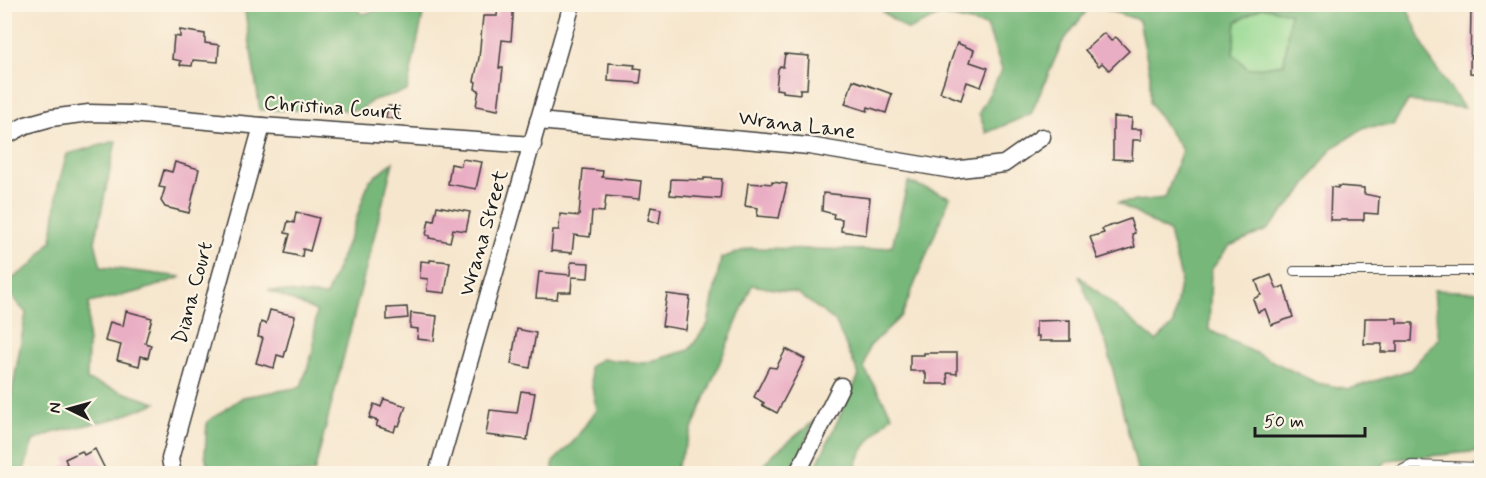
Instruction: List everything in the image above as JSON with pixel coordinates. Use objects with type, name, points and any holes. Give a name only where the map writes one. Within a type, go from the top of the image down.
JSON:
[{"type":"street","name":"Wrana Street","points":[[437,474],[573,4]]},
{"type":"street","name":"Christina Court","points":[[4,137],[26,125],[51,118],[89,113],[130,114],[262,126],[533,145]]},
{"type":"street","name":"Wrana Lane","points":[[538,121],[809,146],[952,170],[1004,164],[1042,137]]},
{"type":"street","name":"Diana Court","points":[[173,474],[170,459],[262,126]]},
{"type":"street","points":[[797,474],[841,386]]},
{"type":"lane","points":[[1294,271],[1482,271]]},
{"type":"lane","points":[[1393,474],[1411,465],[1482,467]]},
{"type":"green space","points":[[1091,4],[1062,43],[1031,114],[986,133],[979,113],[1002,70],[987,26],[941,15],[908,30],[883,12],[883,5]]},
{"type":"green space","points":[[244,5],[351,5],[363,14],[396,5],[425,5],[407,91],[373,100],[360,110],[260,110]]},
{"type":"green space","points":[[1092,5],[1406,5],[1429,58],[1464,108],[1408,101],[1393,125],[1365,127],[1331,149],[1301,192],[1267,230],[1229,246],[1211,270],[1209,330],[1317,383],[1349,389],[1410,370],[1438,339],[1434,290],[1481,292],[1481,451],[1388,460],[1374,473],[1138,473],[1107,346],[1079,276],[1156,341],[1173,325],[1181,278],[1169,232],[1118,203],[1165,198],[1182,150],[1150,103],[1150,74],[1139,20]],"holes":[[[1262,7],[1290,13],[1284,64],[1248,69],[1233,54],[1236,22]]]},
{"type":"green space","points":[[1262,7],[1290,13],[1284,64],[1248,69],[1233,54],[1236,22]]},
{"type":"green space","points":[[116,141],[95,242],[101,267],[182,277],[141,291],[89,303],[87,380],[156,403],[118,418],[52,433],[33,441],[23,473],[5,473],[5,399],[11,398],[26,313],[5,289],[5,284],[33,264],[52,240],[58,186],[67,154]]},
{"type":"green space","points":[[393,162],[314,473],[209,473],[205,454],[207,422],[243,397],[301,387],[313,351],[316,311],[268,290],[326,296],[353,229],[369,181]]},
{"type":"green space","points":[[908,182],[950,197],[902,315],[869,347],[864,368],[892,415],[863,450],[856,466],[856,473],[813,473],[859,375],[835,321],[797,293],[752,285],[676,468],[682,473],[553,473],[553,462],[574,441],[596,410],[589,367],[601,359],[644,363],[689,350],[708,324],[721,258],[750,248],[869,250],[892,246]]},
{"type":"green space","points":[[815,420],[791,473],[756,474],[771,456]]},
{"type":"building","points":[[498,4],[513,4],[513,17],[511,41],[502,40],[499,68],[503,68],[498,110],[476,106],[479,90],[475,89],[476,82],[474,81],[483,16],[497,16]]},
{"type":"building","points":[[1471,7],[1482,7],[1482,74],[1470,73]]},
{"type":"building","points":[[180,30],[205,34],[205,43],[219,45],[218,62],[193,60],[192,66],[180,65],[181,61],[172,59],[174,36],[180,37]]},
{"type":"building","points":[[1104,33],[1111,41],[1117,38],[1129,51],[1109,70],[1102,63],[1099,66],[1085,50]]},
{"type":"building","points":[[957,43],[974,50],[970,62],[988,68],[981,87],[967,82],[961,100],[940,92]]},
{"type":"building","points":[[785,54],[809,56],[807,89],[800,89],[800,94],[776,89],[778,69],[780,66],[783,67]]},
{"type":"building","points":[[609,63],[635,65],[634,68],[642,69],[640,83],[608,81]]},
{"type":"building","points":[[853,80],[892,94],[886,113],[868,107],[867,111],[845,104]]},
{"type":"building","points":[[388,106],[399,107],[397,119],[386,118]]},
{"type":"building","points":[[1113,117],[1132,118],[1131,129],[1141,129],[1141,140],[1133,140],[1132,160],[1113,159]]},
{"type":"building","points":[[462,159],[482,162],[476,189],[448,184],[451,164],[461,166]]},
{"type":"building","points":[[175,162],[199,169],[189,213],[165,207],[161,201],[165,188],[159,187],[164,170],[172,172]]},
{"type":"building","points":[[583,169],[603,171],[602,177],[641,181],[639,199],[606,196],[604,212],[592,211],[590,237],[574,235],[572,253],[551,251],[553,230],[559,230],[560,214],[579,216]]},
{"type":"building","points":[[704,178],[722,179],[720,199],[670,195],[671,179],[704,180]]},
{"type":"building","points":[[772,182],[787,184],[779,218],[757,216],[758,208],[745,206],[748,183],[772,184]]},
{"type":"building","points":[[1338,186],[1364,188],[1364,194],[1379,197],[1378,214],[1364,213],[1364,220],[1330,220],[1331,187],[1338,188]]},
{"type":"building","points":[[823,193],[870,198],[866,235],[841,231],[842,219],[833,218],[834,214],[822,211]]},
{"type":"building","points":[[437,206],[470,212],[466,231],[453,229],[450,242],[429,238],[430,236],[426,235],[429,220],[434,221]]},
{"type":"building","points":[[651,207],[661,209],[659,223],[648,220]]},
{"type":"building","points":[[296,212],[319,218],[310,251],[303,249],[302,257],[285,253],[290,234],[285,233],[288,221],[294,223]]},
{"type":"building","points":[[1130,219],[1135,233],[1132,234],[1135,247],[1098,259],[1090,237],[1104,233],[1102,229]]},
{"type":"building","points":[[430,260],[450,262],[445,293],[427,291],[428,279],[420,278],[421,261],[430,262]]},
{"type":"building","points":[[571,262],[589,263],[588,278],[572,277],[571,292],[558,292],[557,299],[536,298],[539,272],[570,275]]},
{"type":"building","points":[[1271,275],[1277,289],[1284,286],[1293,317],[1271,325],[1265,309],[1258,312],[1253,299],[1261,295],[1256,281]]},
{"type":"building","points":[[667,294],[690,297],[686,330],[662,326]]},
{"type":"building","points":[[407,307],[408,318],[387,320],[387,308]]},
{"type":"building","points":[[270,310],[295,316],[284,357],[277,355],[274,368],[256,363],[263,338],[258,337],[261,322],[266,324]]},
{"type":"building","points":[[126,311],[152,318],[145,343],[151,345],[148,358],[141,356],[139,366],[117,360],[121,345],[105,341],[110,322],[123,326]]},
{"type":"building","points":[[411,313],[437,316],[434,341],[417,339],[418,329],[410,328]]},
{"type":"building","points":[[1365,318],[1397,318],[1397,323],[1413,323],[1412,341],[1397,341],[1397,352],[1381,352],[1382,344],[1364,344]]},
{"type":"building","points":[[1070,320],[1070,341],[1039,341],[1039,336],[1036,336],[1036,321]]},
{"type":"building","points":[[517,329],[536,333],[530,368],[511,364]]},
{"type":"building","points":[[786,349],[805,359],[777,413],[762,405],[764,403],[754,397],[769,367],[776,368]]},
{"type":"building","points":[[924,353],[957,353],[957,374],[947,373],[948,384],[926,384],[924,371],[910,371],[910,355],[924,355]]},
{"type":"building","points":[[521,391],[535,393],[527,440],[486,435],[490,410],[517,413]]},
{"type":"building","points":[[384,399],[406,406],[399,426],[396,425],[394,432],[376,426],[378,421],[369,418],[374,404],[381,407]]},
{"type":"building","points":[[95,449],[106,471],[99,474],[48,474],[67,464],[65,459],[82,451],[84,455]]}]
